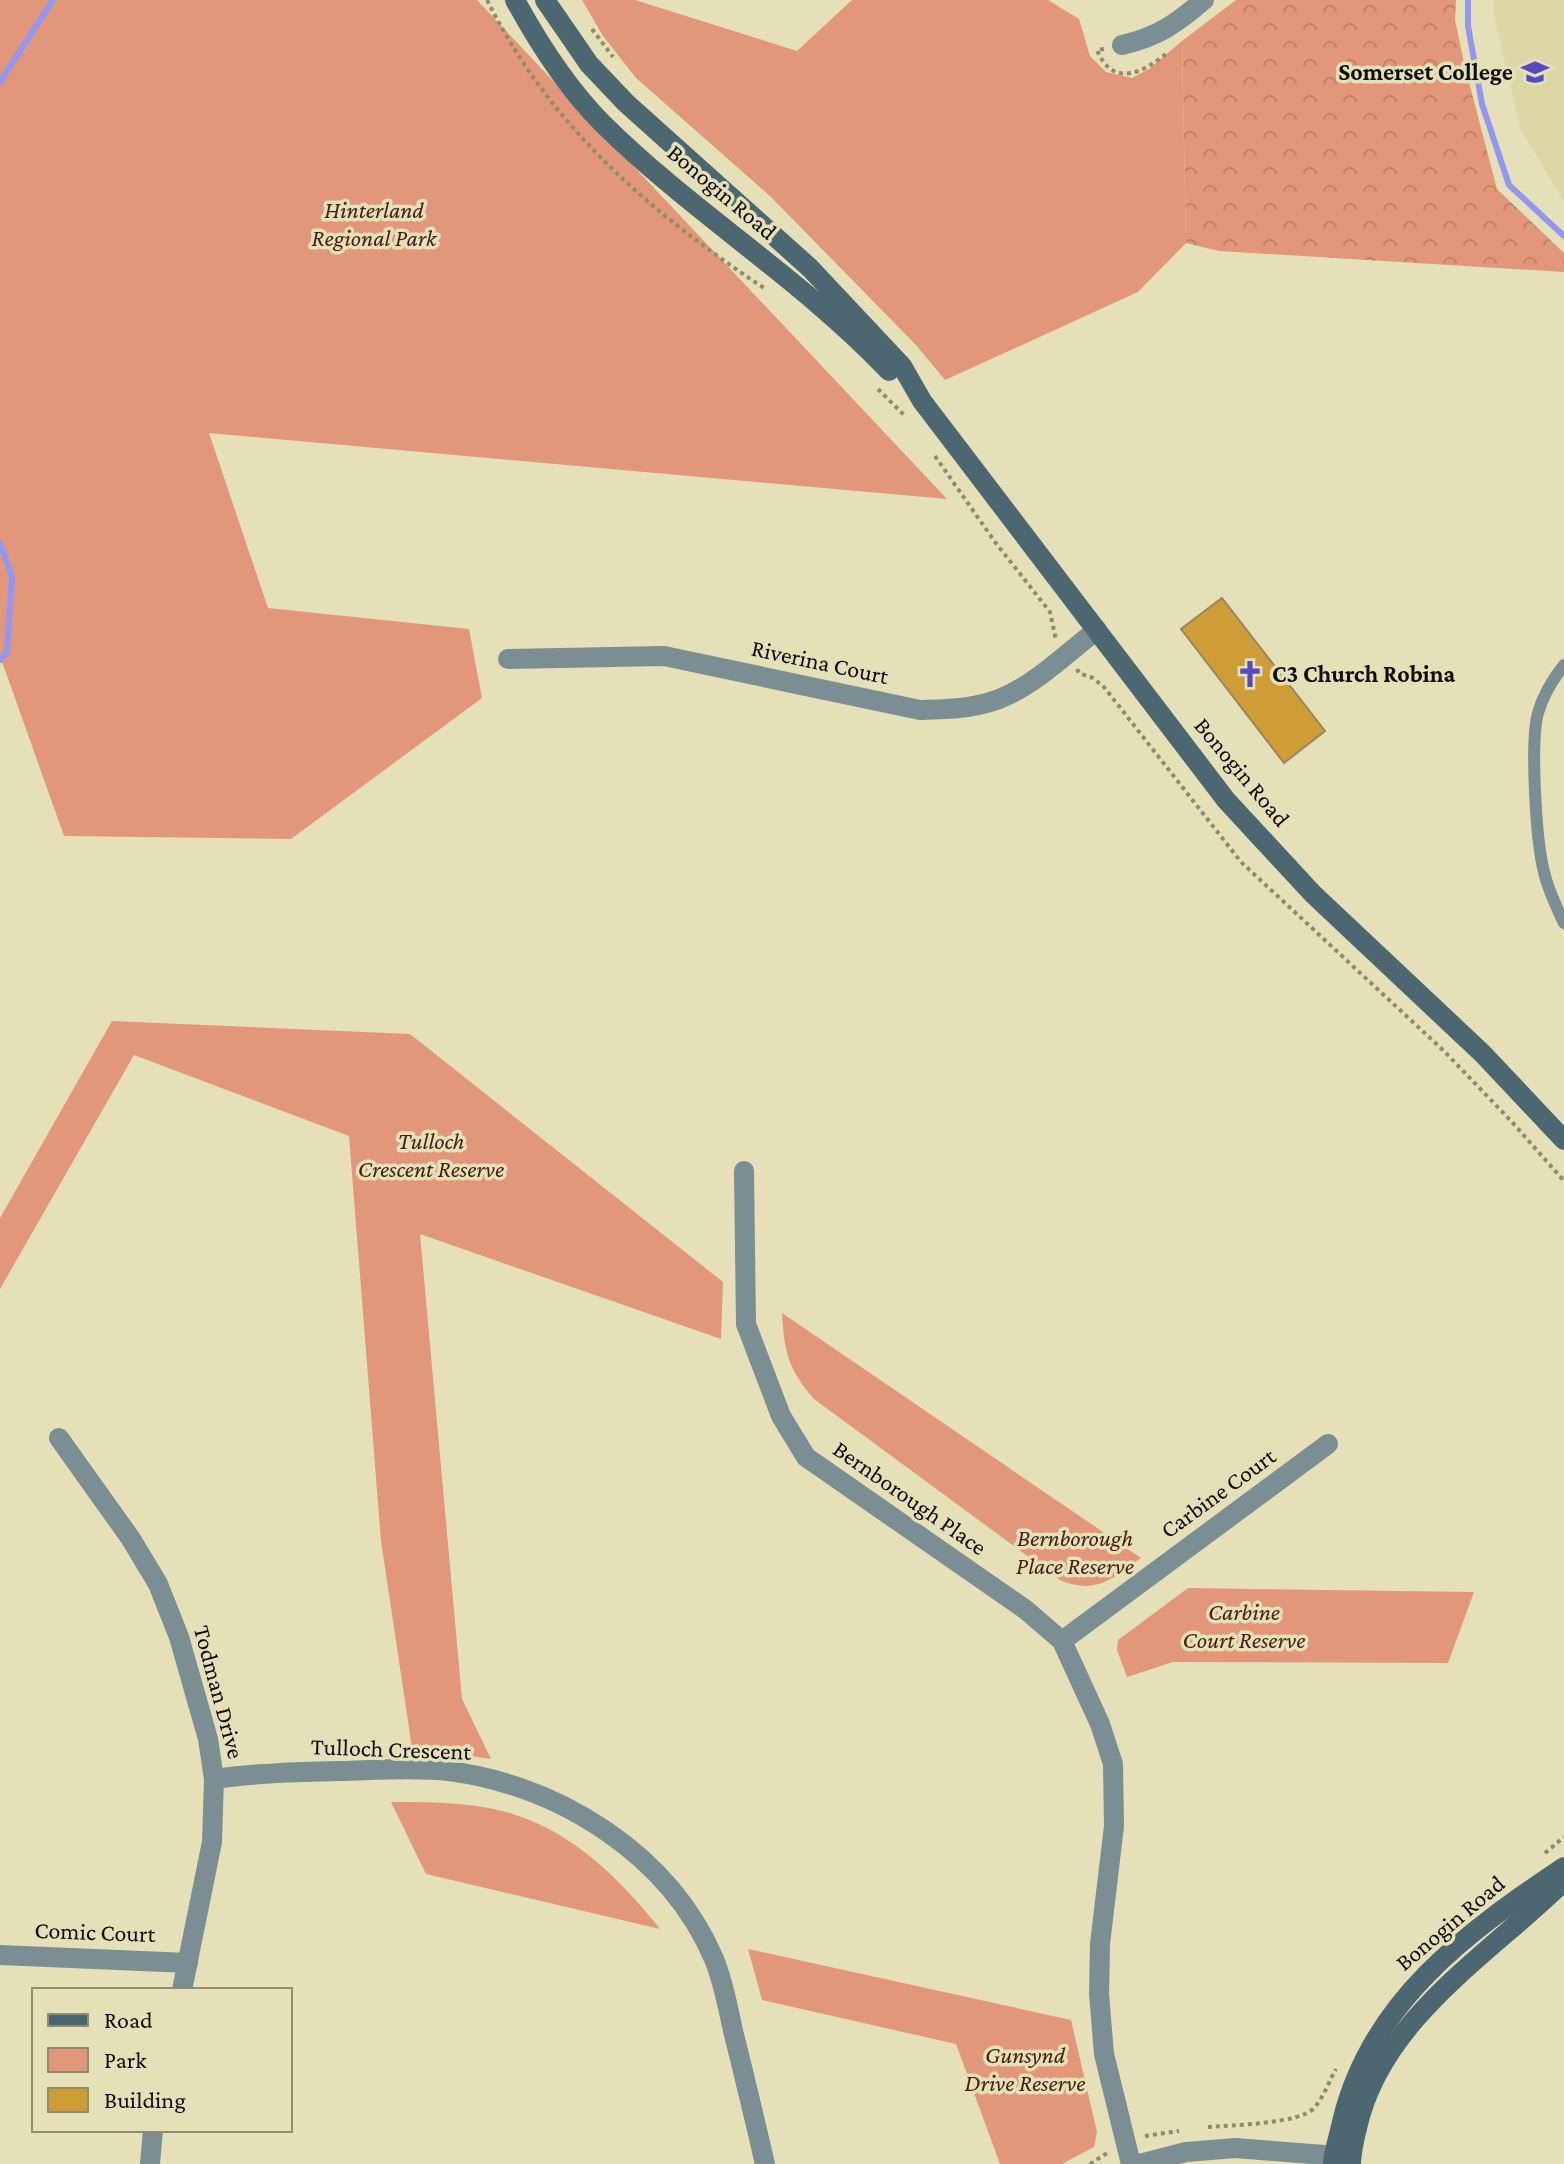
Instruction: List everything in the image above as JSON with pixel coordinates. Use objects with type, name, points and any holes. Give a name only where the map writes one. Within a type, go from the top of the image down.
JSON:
[{"type":"street","name":"Bonogin Road","points":[[515,0],[557,68],[602,123],[699,209],[823,308],[922,401]]},
{"type":"street","name":"Bonogin Road","points":[[545,0],[589,64],[626,103],[766,227],[848,307],[902,366],[922,401],[1226,800],[1313,894],[1483,1054],[1564,1140]]},
{"type":"street","points":[[1122,45],[1151,38],[1179,21],[1204,0]]},
{"type":"street","points":[[589,64],[609,101],[703,188],[705,196],[699,209]]},
{"type":"street","name":"Riverina Court","points":[[508,659],[664,656],[920,710],[959,709],[1005,697],[1037,677],[1097,630]]},
{"type":"street","name":"Bernborough Place","points":[[744,1171],[746,1324],[781,1416],[806,1457],[1026,1610],[1062,1641],[1100,1724],[1113,1764],[1114,1826],[1100,1944],[1099,1994],[1104,2054],[1131,2164]]},
{"type":"street","name":"Todman Drive","points":[[59,1438],[131,1539],[158,1584],[194,1685],[208,1739],[214,1779],[212,1842],[182,1988]]},
{"type":"street","name":"Carbine Court","points":[[1062,1641],[1328,1444]]},
{"type":"street","name":"Tulloch Crescent","points":[[214,1779],[255,1773],[447,1771],[482,1777],[535,1793],[612,1834],[634,1851],[679,1900],[715,1961],[765,2164]]},
{"type":"street","name":"Bonogin Road","points":[[1342,2160],[1352,2085],[1395,2007],[1450,1951],[1564,1867]]},
{"type":"street","name":"Bonogin Road","points":[[1342,2160],[1363,2101],[1399,2037],[1440,1993],[1564,1881]]},
{"type":"street","name":"Comic Court","points":[[0,1955],[188,1963]]},
{"type":"street","points":[[150,2164],[153,2132]]},
{"type":"street","points":[[1140,2164],[1186,2152],[1235,2148],[1342,2160]]},
{"type":"lane","points":[[1564,665],[1550,684],[1538,713],[1534,737],[1543,872],[1564,923]]},
{"type":"path","points":[[487,0],[550,104],[597,156],[690,237],[774,295]]},
{"type":"path","points":[[587,22],[615,59]]},
{"type":"path","points":[[877,388],[908,419]]},
{"type":"path","points":[[930,447],[995,542],[1050,612],[1057,642]]},
{"type":"path","points":[[1543,1855],[1564,1837]]},
{"type":"path","points":[[1197,2129],[1304,2116],[1313,2110],[1341,2059]]},
{"type":"path","points":[[1142,2137],[1181,2131]]},
{"type":"path","points":[[1090,2164],[1107,2153]]},
{"type":"shaded area","name":"Somerset College","points":[[1494,0],[1564,0],[1564,202],[1520,128],[1494,15]]},
{"type":"green space","name":"Hinterland Regional Park","points":[[0,0],[477,0],[947,499],[209,433],[268,608],[469,629],[482,698],[291,839],[64,836],[0,656]]},
{"type":"green space","points":[[582,0],[635,0],[797,51],[852,0],[1048,0],[1079,19],[1090,56],[1106,72],[1132,78],[1149,69],[1182,41],[1186,243],[1138,292],[945,380],[916,345],[770,196],[636,78],[603,36]]},
{"type":"green space","points":[[1236,0],[1456,0],[1455,20],[1465,67],[1497,189],[1564,253],[1564,272],[1219,251],[1186,243],[1182,41]]},
{"type":"green space","name":"Tulloch Crescent Reserve","points":[[112,1021],[410,1034],[723,1282],[721,1339],[420,1234],[462,1699],[491,1759],[412,1748],[381,1541],[349,1136],[134,1055],[0,1289],[0,1218]]},
{"type":"green space","name":"Bernborough Place Reserve","points":[[782,1313],[1141,1558],[1112,1578],[1094,1585],[1084,1586],[1060,1580],[814,1399],[798,1378],[789,1359]]},
{"type":"green space","name":"Carbine Court Reserve","points":[[1188,1588],[1474,1592],[1448,1663],[1173,1662],[1127,1677],[1117,1650],[1118,1640]]},
{"type":"green space","points":[[391,1802],[483,1807],[535,1822],[595,1860],[660,1929],[426,1874]]},
{"type":"green space","name":"Gunsynd Drive Reserve","points":[[748,1949],[1071,2020],[1097,2132],[1094,2147],[1062,2164],[1000,2164],[956,2044],[762,2000]]},
{"type":"building","points":[[1222,598],[1325,731],[1284,763],[1181,629]]},
{"type":"waterway","points":[[0,82],[53,0]]},
{"type":"waterway","points":[[1468,0],[1468,26],[1482,104],[1509,185],[1564,236]]},
{"type":"waterway","points":[[0,543],[12,577],[7,652],[0,660]]},
{"type":"place","name":"Somerset College","points":[[1535,72]]},
{"type":"place","name":"C3 Church Robina","points":[[1250,674]]}]
